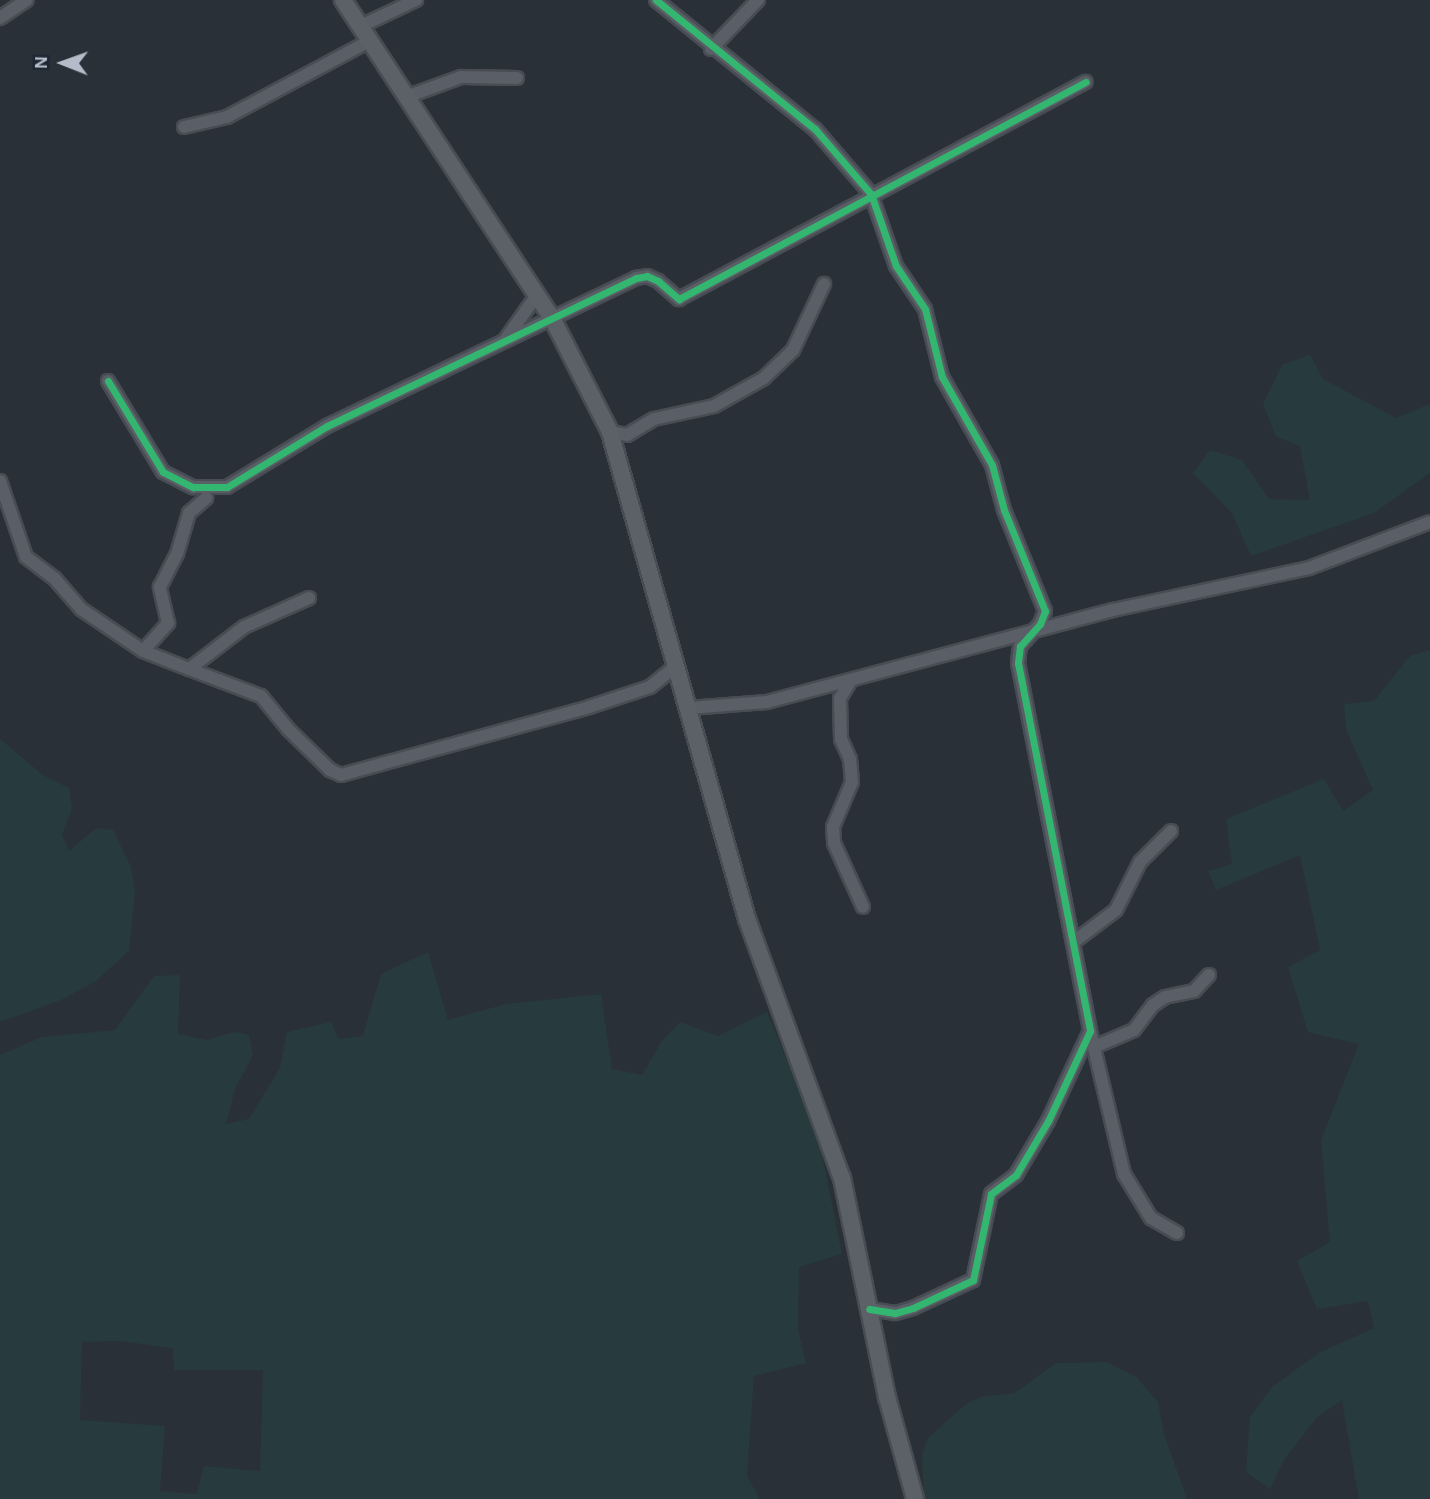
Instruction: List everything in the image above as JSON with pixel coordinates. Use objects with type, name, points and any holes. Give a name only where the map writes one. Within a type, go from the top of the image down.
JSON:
[{"type":"main road","points":[[343,0],[553,320],[610,432],[747,919],[842,1178],[869,1310],[915,1499]]},
{"type":"street","points":[[0,18],[27,0]]},
{"type":"street","points":[[184,127],[227,117],[416,0]]},
{"type":"street","points":[[656,0],[711,49],[815,129],[871,194],[896,266],[925,309],[942,377],[992,465],[1004,510],[1043,604],[1044,618],[1020,646],[1018,663],[1075,941],[1090,1031],[1124,1174],[1151,1218],[1177,1233]]},
{"type":"street","points":[[711,49],[758,0]]},
{"type":"street","points":[[406,97],[461,76],[517,78]]},
{"type":"street","points":[[108,381],[163,472],[193,487],[227,487],[308,436],[636,278],[647,276],[658,281],[679,299],[871,194],[933,166],[1086,82]]},
{"type":"street","points":[[610,432],[627,435],[654,419],[714,406],[764,378],[793,350],[824,284]]},
{"type":"street","points":[[502,343],[537,295]]},
{"type":"street","points":[[0,481],[26,557],[55,579],[81,608],[143,651],[261,696],[288,729],[330,771],[341,775],[589,707],[650,687],[676,666]]},
{"type":"street","points":[[143,651],[168,624],[160,587],[177,554],[189,513],[206,498]]},
{"type":"street","points":[[689,708],[767,702],[992,644],[1033,630],[1309,568],[1430,522]]},
{"type":"street","points":[[189,669],[244,627],[309,598]]},
{"type":"street","points":[[992,644],[1006,650],[1018,663]]},
{"type":"street","points":[[851,680],[840,698],[841,739],[850,760],[852,782],[833,827],[834,843],[863,907]]},
{"type":"street","points":[[1075,941],[1116,910],[1139,862],[1171,831]]},
{"type":"street","points":[[1094,1047],[1134,1030],[1153,1005],[1165,997],[1194,991],[1209,975]]},
{"type":"street","points":[[869,1310],[895,1313],[913,1308],[973,1280],[987,1202],[1016,1175],[1048,1121],[1090,1031]]},
{"type":"green space","points":[[1310,355],[1323,379],[1396,418],[1430,404],[1430,473],[1374,513],[1251,556],[1232,513],[1193,473],[1210,450],[1242,460],[1269,499],[1310,500],[1300,446],[1276,436],[1263,404],[1282,365]]},
{"type":"green space","points":[[1430,650],[1430,1499],[1359,1499],[1342,1400],[1316,1418],[1284,1460],[1270,1489],[1246,1472],[1250,1417],[1272,1387],[1319,1353],[1374,1328],[1368,1301],[1317,1309],[1297,1261],[1330,1242],[1321,1140],[1359,1044],[1308,1032],[1288,967],[1320,950],[1300,855],[1216,890],[1208,871],[1232,864],[1226,819],[1324,779],[1343,811],[1373,790],[1346,729],[1344,704],[1374,701],[1410,656]]},
{"type":"green space","points":[[0,739],[43,775],[69,788],[72,808],[62,835],[69,851],[96,828],[113,830],[131,867],[135,892],[129,951],[96,981],[61,1000],[0,1022]]},
{"type":"green space","points":[[428,952],[448,1020],[506,1004],[601,994],[612,1069],[642,1075],[662,1041],[680,1022],[718,1036],[767,1012],[818,1134],[842,1254],[799,1267],[798,1330],[806,1363],[754,1376],[747,1476],[760,1499],[0,1499],[0,1055],[42,1037],[115,1030],[154,976],[180,975],[178,1034],[207,1040],[234,1032],[249,1035],[253,1055],[235,1089],[226,1124],[249,1119],[280,1068],[287,1032],[331,1022],[339,1039],[363,1036],[381,974]],"holes":[[[119,1341],[173,1348],[174,1370],[263,1370],[260,1471],[204,1466],[197,1494],[160,1491],[165,1426],[80,1420],[82,1342]]]},
{"type":"green space","points":[[1106,1362],[1136,1377],[1158,1402],[1164,1434],[1187,1499],[924,1499],[922,1455],[928,1438],[966,1404],[981,1397],[1015,1393],[1056,1363]]},
{"type":"cycle path","points":[[656,0],[815,129],[871,194],[896,266],[925,309],[942,377],[992,465],[1004,510],[1045,611],[1040,624],[1020,646],[1018,663],[1090,1031],[1048,1121],[1016,1175],[991,1194],[973,1280],[913,1308],[895,1313],[869,1309]]},
{"type":"cycle path","points":[[108,381],[163,472],[193,487],[227,487],[327,426],[636,278],[647,276],[658,281],[679,299],[1086,82]]}]
